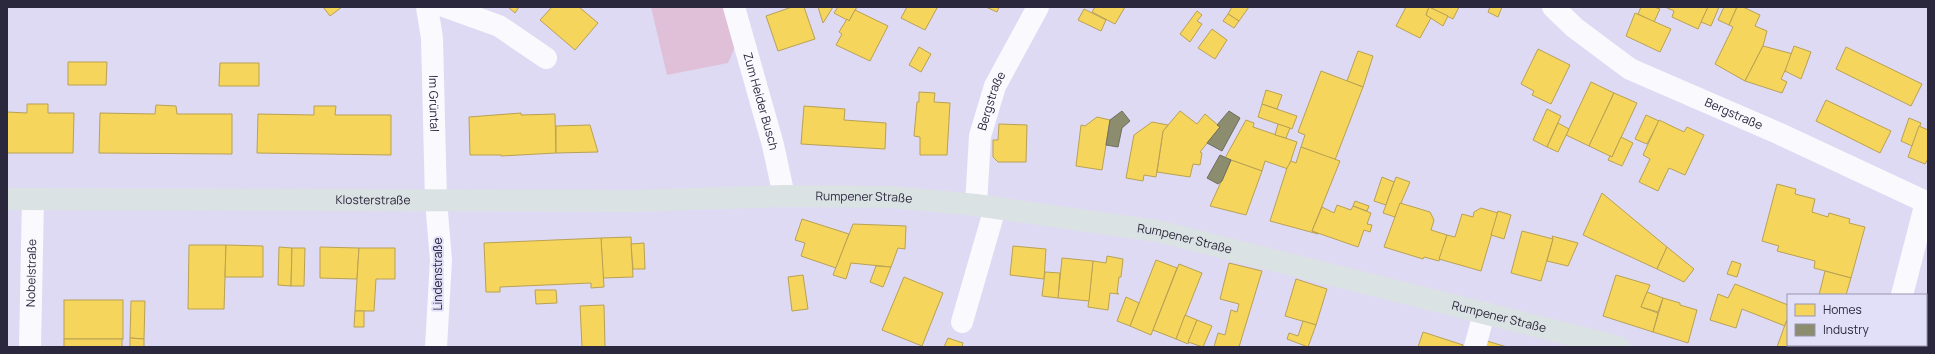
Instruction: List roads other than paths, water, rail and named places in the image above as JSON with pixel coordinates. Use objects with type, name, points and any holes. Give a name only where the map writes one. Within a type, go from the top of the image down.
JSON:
[{"type":"main road","name":"Rumpener Straße","points":[[740,198],[784,196],[891,197],[986,206],[1157,231],[1619,347]]},
{"type":"main road","name":"Klosterstraße","points":[[7,199],[632,201],[740,198]]},
{"type":"street","name":"Im Grüntal","points":[[427,7],[432,38],[436,201]]},
{"type":"street","points":[[446,7],[499,26],[546,58]]},
{"type":"street","name":"Zum Heider Busch","points":[[734,7],[769,131],[784,196]]},
{"type":"street","name":"Bergstraße","points":[[962,322],[986,206],[980,136],[995,86],[1038,7]]},
{"type":"street","name":"Bergstraße","points":[[1553,7],[1575,28],[1630,69],[1780,134],[1927,203],[1902,294]]},
{"type":"street","name":"Nobelstraße","points":[[30,347],[33,199]]},
{"type":"street","name":"Lindenstraße","points":[[436,201],[441,260],[436,347]]},
{"type":"street","points":[[1475,347],[1484,313]]}]
